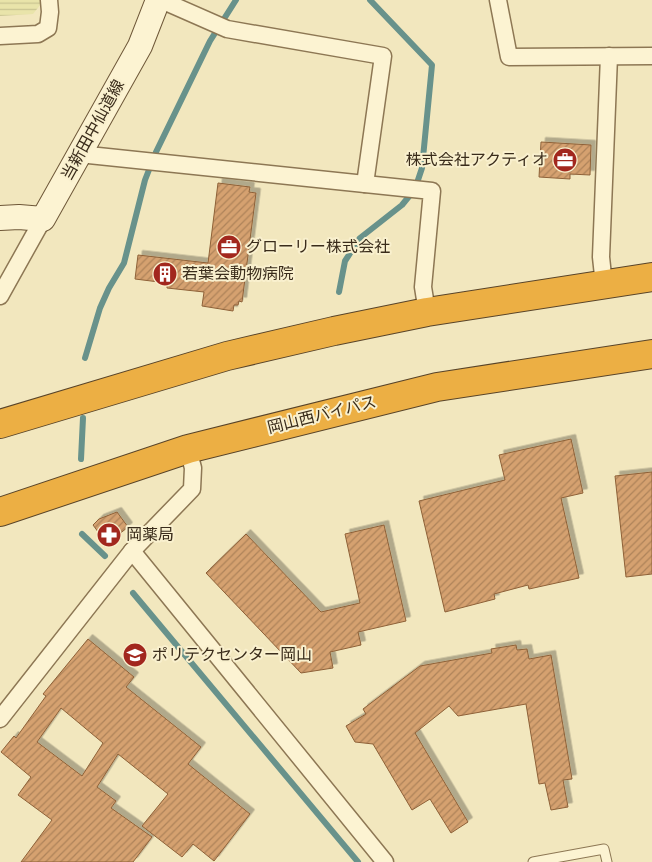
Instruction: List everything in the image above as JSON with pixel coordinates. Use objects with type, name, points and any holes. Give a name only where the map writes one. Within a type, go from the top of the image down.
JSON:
[{"type":"highway","points":[[0,424],[227,356],[334,331],[427,312],[652,277]]},
{"type":"highway","name":"岡山西バイパス","points":[[0,512],[188,449],[437,387],[652,354]]},
{"type":"main road","name":"当新田中仙道線","points":[[43,219],[140,46],[159,0]]},
{"type":"main road","points":[[0,218],[43,219]]},
{"type":"street","points":[[0,36],[38,34],[48,28],[49,0]]},
{"type":"street","points":[[159,0],[220,26],[383,56],[365,184]]},
{"type":"street","points":[[498,0],[510,57],[652,56]]},
{"type":"street","points":[[604,285],[602,257],[609,56]]},
{"type":"street","points":[[79,154],[432,191],[423,287],[427,312]]},
{"type":"street","points":[[0,296],[43,219]]},
{"type":"street","points":[[0,719],[132,551],[192,489],[193,468],[188,449]]},
{"type":"street","points":[[132,551],[384,862]]},
{"type":"lane","points":[[533,862],[604,849],[607,862]]},
{"type":"shaded area","points":[[0,0],[40,0],[41,4],[33,14],[0,16]]},
{"type":"building","points":[[541,142],[591,145],[590,175],[570,174],[570,179],[539,177]]},
{"type":"building","points":[[218,183],[250,187],[249,192],[256,193],[242,302],[239,301],[238,305],[234,305],[233,311],[202,306],[204,292],[167,288],[167,283],[135,279],[138,255],[208,263]]},
{"type":"building","points":[[571,439],[583,493],[561,498],[579,578],[529,589],[528,585],[494,594],[495,599],[445,612],[419,501],[505,480],[499,455]]},
{"type":"building","points":[[652,472],[652,574],[626,577],[615,476]]},
{"type":"building","name":"岡薬局","points":[[117,512],[128,527],[107,544],[93,525],[99,519]]},
{"type":"building","points":[[384,525],[406,621],[358,632],[361,645],[330,652],[333,668],[301,673],[206,573],[246,534],[321,612],[360,603],[345,534]]},
{"type":"building","points":[[88,639],[134,677],[126,687],[201,747],[188,764],[250,814],[214,861],[193,844],[182,857],[142,826],[168,794],[118,754],[97,787],[116,801],[111,808],[152,837],[133,862],[21,862],[52,820],[18,795],[31,777],[1,752],[14,736],[16,738],[46,696],[43,694]],"holes":[[[61,708],[103,743],[82,776],[37,742]]]},
{"type":"building","points":[[516,645],[517,650],[527,649],[529,659],[551,655],[572,779],[563,780],[568,807],[551,810],[545,783],[539,784],[526,704],[458,716],[449,706],[415,733],[468,822],[451,833],[430,799],[412,810],[373,744],[355,742],[346,726],[366,714],[363,709],[420,666],[492,653],[491,649]]},
{"type":"waterway","points":[[85,358],[100,308],[124,263],[145,180],[156,152],[210,41],[236,0]]},
{"type":"waterway","points":[[339,292],[345,261],[360,238],[402,205],[415,189],[422,168],[432,65],[370,0]]},
{"type":"waterway","points":[[81,459],[83,418]]},
{"type":"waterway","points":[[82,534],[105,556]]},
{"type":"waterway","points":[[133,593],[358,862]]},
{"type":"place","name":"株式会社アクティオ","points":[[565,160]]},
{"type":"place","name":"グローリー株式会社","points":[[229,247]]},
{"type":"place","name":"若葉会動物病院","points":[[165,274]]},
{"type":"place","name":"岡薬局","points":[[109,535]]},
{"type":"place","name":"ポリテクセンター岡山","points":[[135,655]]}]
